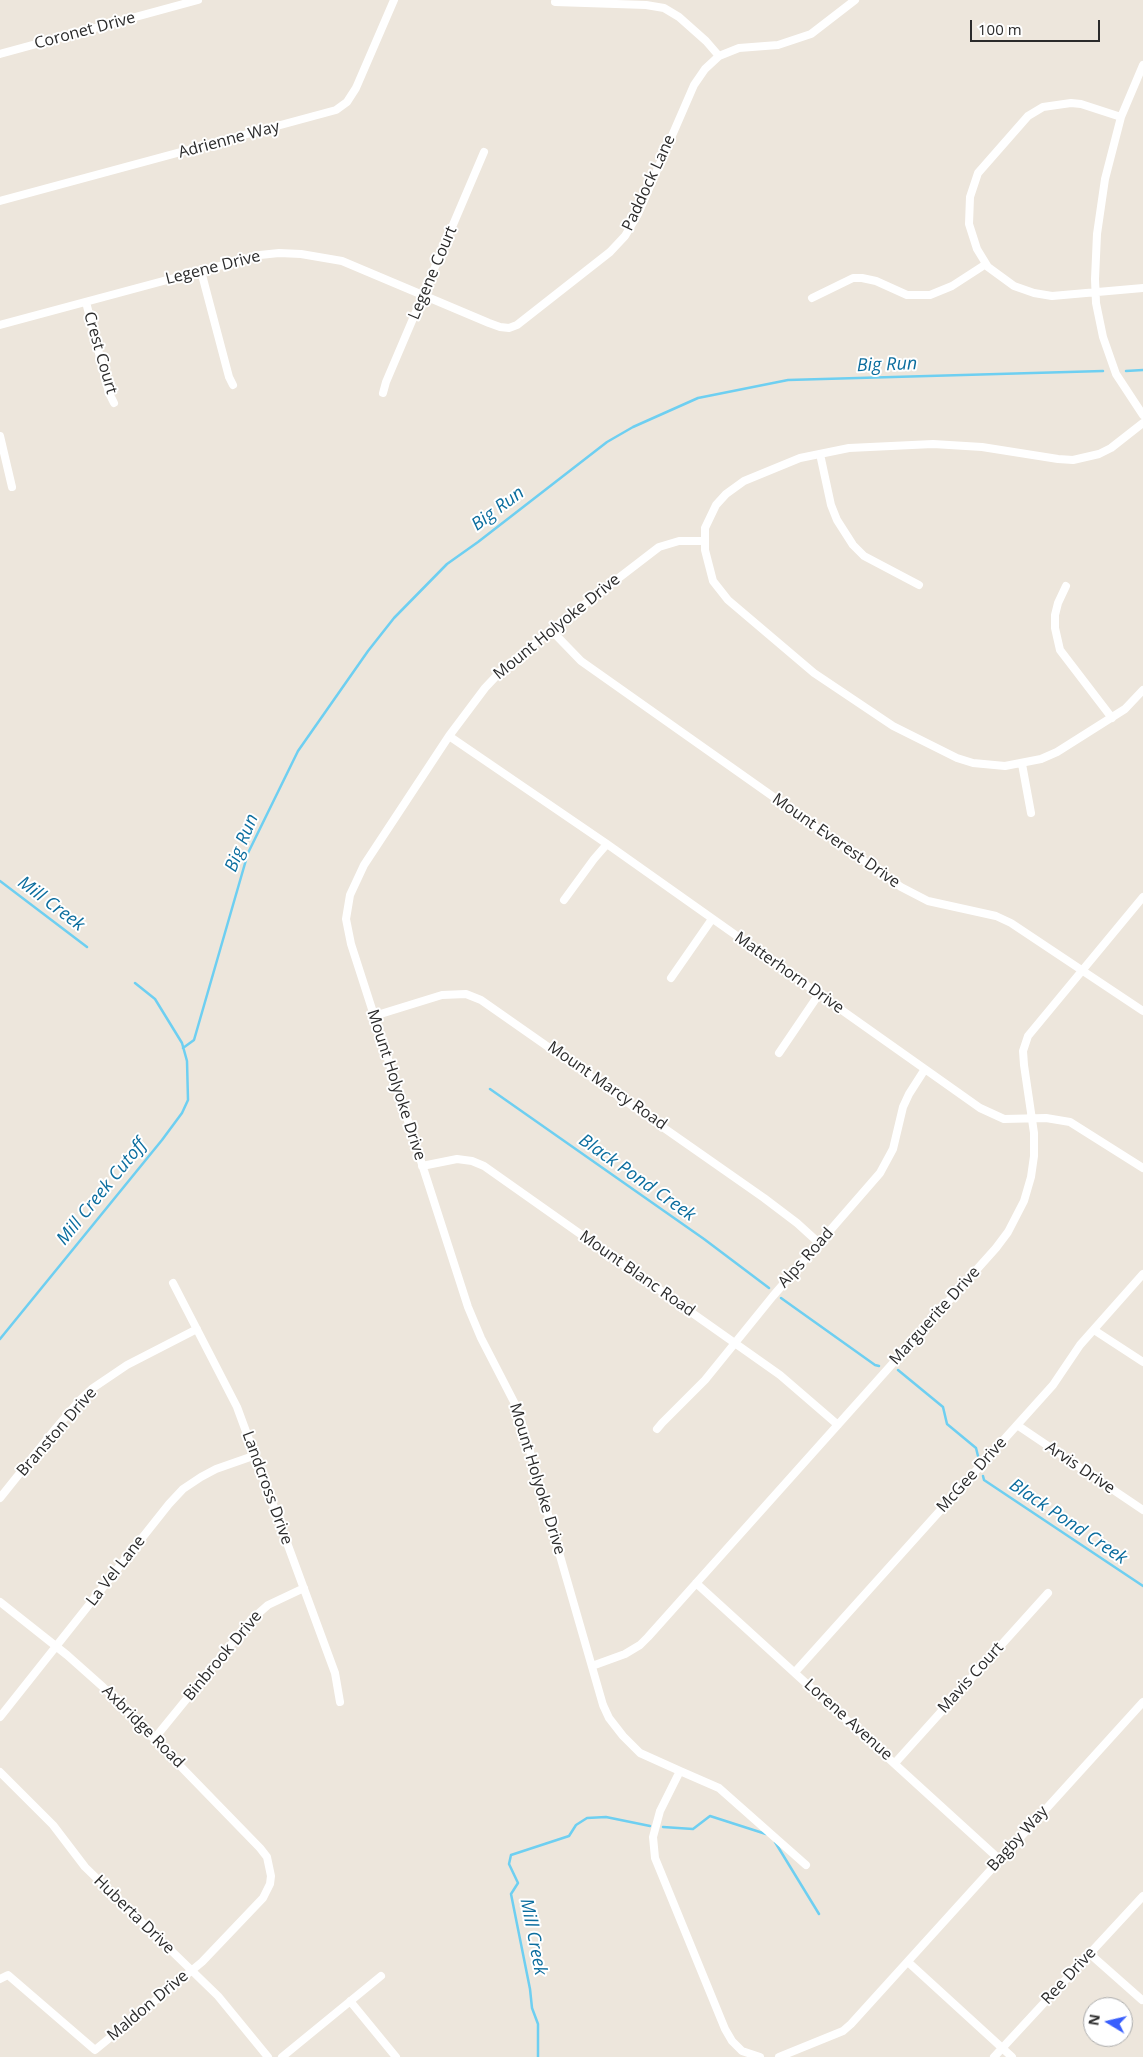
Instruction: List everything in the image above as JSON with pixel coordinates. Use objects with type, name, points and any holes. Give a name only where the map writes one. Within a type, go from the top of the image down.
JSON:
[{"type":"street","name":"Coronet Drive","points":[[0,54],[198,0]]},
{"type":"street","name":"Adrienne Way","points":[[0,201],[336,110],[346,102],[356,88],[394,0]]},
{"type":"street","name":"Paddock Lane","points":[[424,296],[490,323],[509,328],[524,320],[610,252],[625,236],[632,225],[694,85],[705,68],[719,56],[739,48],[778,45],[810,34],[856,0]]},
{"type":"street","points":[[555,2],[646,5],[664,8],[679,17],[706,41],[719,56]]},
{"type":"street","points":[[1143,65],[1121,117],[1102,198],[1097,234],[1096,292],[1103,336],[1116,374],[1143,415]]},
{"type":"street","points":[[1121,117],[1081,104],[1061,103],[1043,108],[1028,116],[982,166],[972,184],[968,207],[969,224],[977,249],[986,264],[995,273],[1014,286],[1034,293],[1070,295],[1143,288]]},
{"type":"street","name":"Legene Court","points":[[383,393],[484,152]]},
{"type":"street","name":"Legene Drive","points":[[0,325],[260,255],[279,253],[302,254],[335,260],[355,266],[424,296]]},
{"type":"street","points":[[812,298],[852,278],[876,281],[907,295],[930,294],[952,286],[986,264]]},
{"type":"street","points":[[201,271],[228,377],[233,385]]},
{"type":"street","name":"Crest Court","points":[[86,302],[114,403]]},
{"type":"street","points":[[1143,423],[1111,448],[1098,454],[1073,460],[1058,460],[982,448],[933,444],[849,448],[800,458],[737,485],[726,494],[710,515],[705,528],[705,550],[713,580],[728,600],[814,673],[893,726],[948,755],[973,763],[989,765],[1022,764],[1041,759],[1058,752],[1112,718],[1125,709],[1143,690]]},
{"type":"street","points":[[0,436],[12,486]]},
{"type":"street","points":[[820,454],[831,505],[844,533],[853,545],[864,556],[919,585]]},
{"type":"street","name":"Mount Holyoke Drive","points":[[680,1771],[640,1753],[609,1718],[603,1705],[520,1417],[468,1307],[374,1016],[347,928],[346,919],[350,895],[364,865],[448,736],[485,688],[501,671],[659,547],[679,541],[705,541]]},
{"type":"street","points":[[1066,586],[1055,615],[1055,628],[1060,650],[1112,718]]},
{"type":"street","name":"Mount Everest Drive","points":[[551,630],[581,661],[900,887],[938,904],[996,916],[1025,932],[1143,1011]]},
{"type":"street","name":"Matterhorn Drive","points":[[448,736],[607,844],[993,1115],[1011,1120],[1046,1118],[1070,1122],[1143,1168]]},
{"type":"street","points":[[1022,764],[1031,813]]},
{"type":"street","points":[[564,900],[607,844]]},
{"type":"street","name":"Marguerite Drive","points":[[592,1666],[626,1654],[640,1645],[996,1248],[1008,1232],[1024,1201],[1031,1177],[1034,1156],[1032,1118],[1024,1065],[1025,1043],[1034,1026],[1143,897]]},
{"type":"street","points":[[671,978],[712,919]]},
{"type":"street","name":"Mount Marcy Road","points":[[374,1016],[442,995],[466,994],[482,1000],[764,1198],[797,1222],[819,1243]]},
{"type":"street","points":[[779,1053],[819,994]]},
{"type":"street","name":"Alps Road","points":[[657,1430],[705,1380],[819,1243],[874,1183],[893,1148],[903,1107],[925,1069]]},
{"type":"street","name":"Mount Blanc Road","points":[[422,1166],[457,1159],[472,1161],[484,1166],[786,1380],[838,1425]]},
{"type":"street","name":"McGee Drive","points":[[795,1672],[1053,1385],[1080,1344],[1143,1274]]},
{"type":"street","name":"Landcross Drive","points":[[173,1283],[237,1407],[335,1673],[340,1702]]},
{"type":"street","name":"Branston Drive","points":[[0,1498],[56,1428],[93,1388],[127,1365],[197,1330]]},
{"type":"street","points":[[1094,1330],[1143,1362]]},
{"type":"street","name":"Arvis Drive","points":[[1018,1425],[1143,1510]]},
{"type":"street","name":"La Vel Lane","points":[[0,1717],[169,1504],[183,1489],[216,1469],[256,1455]]},
{"type":"street","name":"Lorene Avenue","points":[[696,1583],[999,1859]]},
{"type":"street","name":"Binbrook Drive","points":[[154,1739],[250,1620],[268,1605],[304,1588]]},
{"type":"street","name":"Mavis Court","points":[[895,1763],[1048,1593]]},
{"type":"street","name":"Axbridge Road","points":[[0,1602],[56,1646],[103,1687],[260,1848],[267,1857],[270,1867]]},
{"type":"street","name":"Bagby Way","points":[[779,2057],[843,2031],[908,1962],[999,1859],[1143,1702]]},
{"type":"street","points":[[760,2057],[742,2051],[732,2041],[725,2029],[655,1858],[653,1837],[660,1810],[680,1771],[720,1788],[806,1865]]},
{"type":"street","name":"Huberta Drive","points":[[0,1772],[53,1825],[84,1867],[222,2000],[268,2057]]},
{"type":"street","name":"Maldon Drive","points":[[0,1979],[8,1975],[95,2050],[202,1962],[262,1898],[270,1884],[270,1867]]},
{"type":"street","name":"Ree Drive","points":[[994,2057],[1143,1896]]},
{"type":"street","points":[[1090,1954],[1142,2000]]},
{"type":"street","points":[[908,1962],[1012,2057]]},
{"type":"street","points":[[282,2057],[382,1976]]},
{"type":"street","points":[[350,2001],[396,2057]]},
{"type":"waterway","name":"Big Run","points":[[1126,371],[1143,370]]},
{"type":"waterway","name":"Big Run","points":[[183,1048],[194,1040],[248,853],[298,751],[368,651],[394,618],[447,564],[607,442],[633,427],[698,398],[788,380],[1103,371]]},
{"type":"waterway","name":"Mill Creek","points":[[0,881],[87,947]]},
{"type":"waterway","name":"Mill Creek Cutoff","points":[[0,1339],[162,1140],[182,1113],[188,1100],[187,1061],[182,1043],[155,999],[135,983]]},
{"type":"waterway","name":"Black Pond Creek","points":[[490,1089],[704,1239],[769,1288]]},
{"type":"waterway","name":"Black Pond Creek","points":[[781,1298],[879,1366]]},
{"type":"waterway","name":"Black Pond Creek","points":[[898,1370],[943,1407],[947,1424],[976,1448],[978,1456]]},
{"type":"waterway","name":"Black Pond Creek","points":[[983,1476],[984,1480],[1143,1586]]},
{"type":"waterway","name":"Mill Creek","points":[[663,1827],[693,1829],[710,1816],[766,1834]]},
{"type":"waterway","name":"Mill Creek","points":[[538,2057],[538,2024],[532,2008],[511,1894],[518,1883],[509,1864],[511,1855],[569,1836],[576,1825],[587,1818],[606,1817],[650,1826]]},
{"type":"waterway","name":"Mill Creek","points":[[775,1842],[819,1914]]}]
